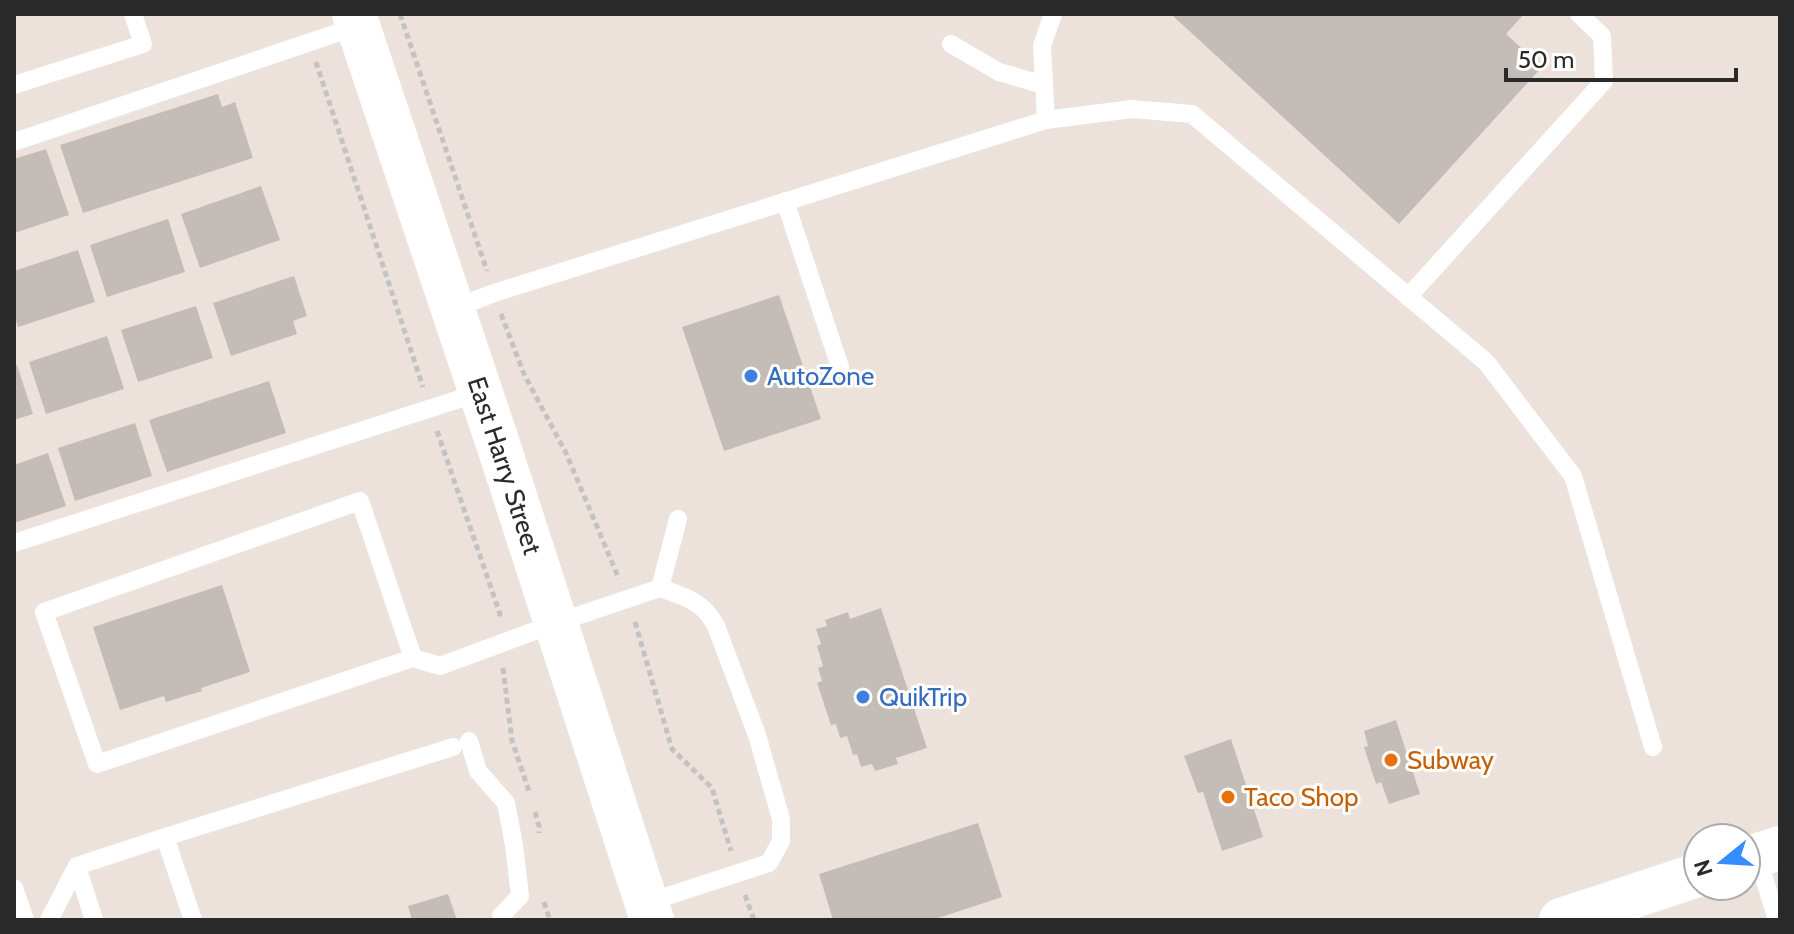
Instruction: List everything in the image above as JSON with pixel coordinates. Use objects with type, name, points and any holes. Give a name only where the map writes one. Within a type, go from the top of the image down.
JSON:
[{"type":"main road","name":"East Harry Street","points":[[356,20],[481,392],[649,911]]},
{"type":"main road","points":[[1569,919],[1682,880]]},
{"type":"lane","points":[[14,85],[143,44],[133,14]]},
{"type":"lane","points":[[1046,120],[1042,46],[1053,14]]},
{"type":"lane","points":[[1408,297],[1604,81],[1602,36],[1579,14]]},
{"type":"lane","points":[[14,142],[356,20]]},
{"type":"lane","points":[[951,44],[999,72],[1044,85]]},
{"type":"lane","points":[[453,309],[494,293],[1046,120],[1132,109],[1192,114],[1486,362],[1573,476],[1653,747]]},
{"type":"lane","points":[[785,201],[840,367]]},
{"type":"lane","points":[[14,543],[481,392]]},
{"type":"lane","points":[[413,658],[360,501],[44,612],[97,764],[413,658],[440,666],[660,588],[698,602],[716,626],[757,735],[781,819],[781,841],[769,863],[649,911]]},
{"type":"lane","points":[[660,588],[678,519]]},
{"type":"lane","points":[[49,920],[77,866],[461,744],[478,771],[506,803],[520,896],[501,916]]},
{"type":"lane","points":[[165,837],[193,920]]},
{"type":"lane","points":[[1762,858],[1777,920]]},
{"type":"lane","points":[[77,866],[94,920]]},
{"type":"lane","points":[[14,888],[25,920]]},
{"type":"path","points":[[400,14],[506,331],[524,374],[566,453],[618,574],[672,749],[712,788],[754,920]]},
{"type":"path","points":[[316,61],[500,614],[498,635],[512,741],[536,813],[538,838]]},
{"type":"path","points":[[541,890],[550,920]]},
{"type":"building","points":[[1524,14],[1506,34],[1542,67],[1399,224],[1173,16]]},
{"type":"building","points":[[218,94],[222,107],[235,102],[253,158],[83,213],[60,145]]},
{"type":"building","points":[[46,149],[69,215],[14,233],[14,159]]},
{"type":"building","points":[[261,186],[280,240],[200,268],[181,214]]},
{"type":"building","points":[[168,219],[185,272],[107,297],[90,245]]},
{"type":"building","points":[[78,250],[95,302],[18,327],[14,315],[14,271]]},
{"type":"building","points":[[294,276],[307,316],[293,321],[297,334],[231,356],[213,303]]},
{"type":"building","points":[[779,295],[821,419],[724,451],[682,327]]},
{"type":"building","points":[[196,306],[213,358],[138,382],[121,330]]},
{"type":"building","points":[[107,336],[124,389],[46,414],[29,362]]},
{"type":"building","points":[[17,365],[33,414],[14,420],[14,366]]},
{"type":"building","points":[[269,381],[286,433],[167,472],[149,420]]},
{"type":"building","points":[[135,423],[152,476],[75,501],[58,448]]},
{"type":"building","points":[[48,453],[66,506],[14,523],[14,465]]},
{"type":"building","points":[[222,585],[250,672],[166,702],[164,696],[120,710],[93,627]]},
{"type":"building","points":[[881,608],[927,748],[896,758],[898,764],[875,771],[872,764],[861,767],[847,736],[840,738],[836,724],[831,725],[817,683],[822,681],[818,668],[823,666],[816,629],[827,626],[825,620],[848,612],[850,619]]},
{"type":"building","points":[[1396,720],[1420,794],[1389,804],[1381,782],[1376,784],[1364,747],[1368,746],[1364,731]]},
{"type":"building","points":[[1231,739],[1263,837],[1222,851],[1203,792],[1198,793],[1184,756]]},
{"type":"building","points":[[978,823],[1002,897],[932,920],[833,920],[819,874]]},
{"type":"building","points":[[448,894],[457,920],[412,920],[408,906]]},
{"type":"place","name":"AutoZone","points":[[751,376]]},
{"type":"place","name":"QuikTrip","points":[[863,697]]},
{"type":"place","name":"Subway","points":[[1391,760]]},
{"type":"place","name":"Taco Shop","points":[[1228,797]]}]
